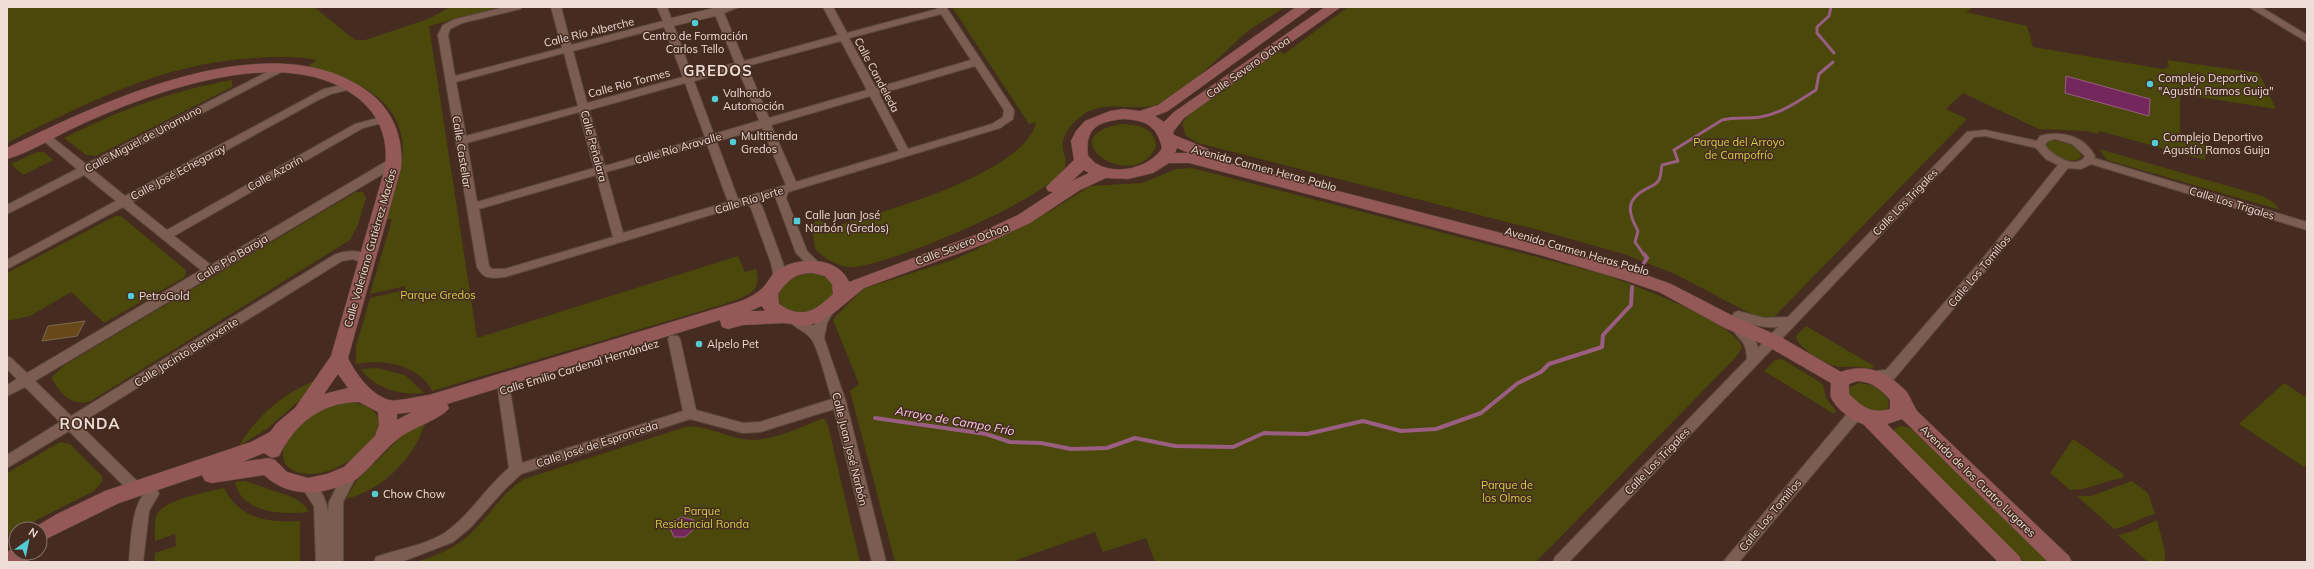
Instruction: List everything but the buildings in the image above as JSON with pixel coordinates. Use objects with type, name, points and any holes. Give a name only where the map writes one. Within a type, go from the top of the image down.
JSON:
[{"type":"main road","name":"Calle Severo Ochoa","points":[[1142,116],[1163,108],[1305,7]]},
{"type":"main road","name":"Calle Severo Ochoa","points":[[1167,136],[1172,121],[1179,115],[1334,7]]},
{"type":"main road","name":"Calle Valeriano Gutiérrez Macías","points":[[7,154],[105,106],[153,88],[201,76],[242,70],[279,68],[317,73],[351,86],[374,104],[387,122],[394,138],[394,162],[368,260],[339,358],[303,411]]},
{"type":"main road","points":[[1123,114],[1142,116],[1159,125],[1167,136],[1168,150],[1165,158],[1156,166],[1136,173],[1120,175],[1102,173],[1083,160],[1078,145],[1080,136],[1088,125],[1109,116],[1123,114]]},
{"type":"main road","name":"Avenida Carmen Heras Pablo","points":[[1167,136],[1209,155],[1581,250],[1642,268],[1697,293],[1735,319],[1772,341]]},
{"type":"main road","name":"Avenida Carmen Heras Pablo","points":[[1165,158],[1189,158],[1589,262],[1665,288],[1735,319]]},
{"type":"main road","name":"Calle Severo Ochoa","points":[[824,269],[847,274],[868,270],[923,252],[974,231],[1036,198],[1065,179],[1083,160]]},
{"type":"main road","name":"Calle Severo Ochoa","points":[[840,297],[858,284],[981,239],[1024,219],[1074,186],[1102,173]]},
{"type":"main road","points":[[800,268],[824,269],[840,279],[842,289],[840,297],[827,312],[815,317],[789,318],[771,307],[769,292],[780,277],[800,268]]},
{"type":"main road","name":"Calle Emilio Cardenal Hernández","points":[[387,408],[429,402],[717,316],[756,302],[769,292]]},
{"type":"main road","name":"Calle Emilio Cardenal Hernández","points":[[383,440],[400,426],[417,416],[743,318],[789,318]]},
{"type":"main road","points":[[1772,341],[1840,380]]},
{"type":"main road","points":[[268,466],[281,479],[308,486],[329,482],[351,473],[383,440],[388,425],[387,408],[369,397],[350,379],[339,358]]},
{"type":"main road","points":[[1840,380],[1858,373],[1882,380],[1893,387],[1898,413],[1881,420],[1863,416]]},
{"type":"main road","points":[[1840,380],[1840,396],[1863,416],[2012,562]]},
{"type":"main road","name":"Avenida de los Cuatro Lugares","points":[[1893,387],[1910,416],[2062,562]]},
{"type":"main road","points":[[48,530],[144,491],[253,451],[274,439],[303,411],[336,397],[354,395],[369,397]]},
{"type":"main road","points":[[268,466],[274,439]]},
{"type":"main road","points":[[48,541],[144,491],[222,472],[268,466]]},
{"type":"street","name":"Calle Castellar","points":[[489,274],[483,267],[443,35],[446,27],[460,21],[517,7]]},
{"type":"street","name":"Calle Peñalara","points":[[556,7],[619,239]]},
{"type":"street","points":[[662,7],[735,205]]},
{"type":"street","name":"Calle Río Alberche","points":[[450,80],[668,24],[718,9],[734,7]]},
{"type":"street","name":"Calle Candeleda","points":[[828,7],[905,153]]},
{"type":"street","points":[[2254,7],[2307,39]]},
{"type":"street","points":[[942,8],[977,62]]},
{"type":"street","name":"Calle Río Tormes","points":[[461,140],[844,37],[942,8]]},
{"type":"street","points":[[718,9],[765,123],[788,188],[780,198],[802,253],[824,269]]},
{"type":"street","name":"Calle Río Aravalle","points":[[472,207],[977,62]]},
{"type":"street","name":"Calle Río Jerte","points":[[489,274],[505,273],[996,126],[1008,119],[1009,110],[977,62]]},
{"type":"street","name":"Calle Miguel de Unamuno","points":[[7,210],[279,68]]},
{"type":"street","points":[[242,70],[250,74],[251,78],[249,84]]},
{"type":"street","name":"Calle José Echegaray","points":[[7,265],[328,91],[351,86]]},
{"type":"street","name":"Calle Azorín","points":[[166,234],[359,126],[378,121],[387,122]]},
{"type":"street","name":"Calle Los Trigales","points":[[1560,562],[1971,134],[1985,133],[2040,145]]},
{"type":"street","points":[[44,136],[210,271]]},
{"type":"street","points":[[2049,136],[2071,139],[2088,152],[2089,160],[2080,165],[2065,164],[2050,158],[2040,145],[2044,138],[2049,136]]},
{"type":"street","name":"Calle Los Trigales","points":[[2089,160],[2307,226]]},
{"type":"street","name":"Calle Pío Baroja","points":[[7,391],[394,162]]},
{"type":"street","name":"Calle Los Tomillos","points":[[1893,387],[1988,260],[2065,164]]},
{"type":"street","points":[[749,200],[756,206],[777,263],[780,277]]},
{"type":"street","name":"Calle Jacinto Benavente","points":[[7,462],[338,258],[346,254],[368,260]]},
{"type":"street","points":[[818,338],[821,323],[827,312]]},
{"type":"street","name":"Calle Juan José Narbón","points":[[789,318],[808,327],[818,338],[839,402],[879,562]]},
{"type":"street","points":[[1735,319],[1774,325],[1772,341],[1753,346],[1735,319]]},
{"type":"street","points":[[674,339],[690,414],[743,428],[760,427],[839,402]]},
{"type":"street","points":[[7,361],[70,423],[144,491],[136,562]]},
{"type":"street","points":[[504,390],[516,470]]},
{"type":"street","name":"Calle José de Espronceda","points":[[381,562],[448,538],[462,526],[504,479],[516,470],[690,414]]},
{"type":"street","name":"Calle Los Tomillos","points":[[1730,562],[1863,416]]},
{"type":"street","points":[[336,562],[336,502],[351,473]]},
{"type":"street","points":[[308,486],[321,505],[322,562]]},
{"type":"green space","name":"Parque Gredos","points":[[7,7],[314,7],[355,40],[365,40],[428,19],[450,7],[500,7],[429,26],[477,338],[738,256],[745,272],[756,269],[758,277],[757,284],[751,293],[725,304],[432,391],[419,375],[410,369],[388,363],[366,362],[356,364],[356,346],[370,298],[404,290],[406,286],[370,294],[392,219],[386,219],[401,169],[403,149],[398,123],[390,110],[379,98],[351,81],[336,75],[305,68],[317,60],[278,57],[220,62],[187,68],[126,87],[67,113],[7,143]]},
{"type":"green space","points":[[952,7],[1285,7],[1243,35],[1201,74],[1160,103],[1143,107],[1103,107],[1093,109],[1084,114],[1072,125],[1064,138],[1063,149],[1066,161],[1064,169],[1051,182],[1029,197],[965,229],[898,255],[871,264],[852,267],[837,264],[827,259],[815,249],[813,233],[818,231],[814,222],[820,220],[827,223],[829,228],[912,202],[978,175],[1006,159],[1026,141],[1036,122],[1029,124]]},
{"type":"green space","name":"Parque del Arroyo de Campofrío","points":[[1348,7],[1974,7],[1966,12],[2027,26],[2033,47],[2163,69],[2169,67],[2167,60],[2259,73],[2276,109],[2180,94],[2180,137],[2206,145],[2205,160],[2099,131],[2098,134],[2086,131],[2039,129],[1963,93],[1946,109],[1967,119],[1768,323],[1677,275],[1627,255],[1546,232],[1198,143],[1186,136],[1182,123],[1191,112],[1277,50],[1284,54]]},
{"type":"green space","points":[[232,80],[232,87],[96,156],[86,155],[64,138],[106,118],[166,96]]},
{"type":"green space","points":[[1121,124],[1144,128],[1152,135],[1156,146],[1146,160],[1132,165],[1117,164],[1103,159],[1094,150],[1092,140],[1100,131]]},
{"type":"green space","points":[[2053,140],[2076,146],[2082,157],[2078,160],[2068,161],[2057,157],[2052,154],[2046,146],[2049,141]]},
{"type":"green space","points":[[2099,149],[2263,196],[2273,202],[2280,210],[2107,160]]},
{"type":"green space","points":[[37,152],[44,152],[53,160],[23,175],[11,164]]},
{"type":"green space","name":"Parque de los Olmos","points":[[1192,168],[1603,274],[1681,305],[1703,316],[1723,327],[1736,338],[1742,348],[1736,357],[1536,562],[1155,562],[1146,538],[1103,552],[1095,532],[1011,562],[895,562],[850,391],[859,384],[833,320],[835,317],[863,289],[955,259],[1052,210],[1090,186],[1142,183],[1176,169]]},
{"type":"green space","points":[[356,192],[363,192],[366,198],[358,225],[350,240],[91,401],[72,401],[63,394],[51,378],[63,366]]},
{"type":"green space","points":[[115,216],[121,216],[186,270],[185,277],[104,323],[71,292],[30,316],[7,321],[7,273]]},
{"type":"green space","points":[[811,273],[827,277],[832,282],[833,295],[814,309],[808,311],[796,312],[781,306],[779,293],[782,287],[798,276]]},
{"type":"green space","points":[[1806,326],[1874,366],[1872,369],[1860,367],[1840,367],[1828,364],[1814,356],[1797,340],[1796,336]]},
{"type":"green space","points":[[1782,359],[1823,384],[1826,398],[1836,411],[1834,414],[1764,371],[1775,360]]},
{"type":"green space","points":[[377,368],[405,375],[424,393],[415,394],[397,392],[381,386],[366,376],[361,369]]},
{"type":"green space","points":[[319,379],[307,394],[268,428],[239,446],[254,424],[273,405],[295,390]]},
{"type":"green space","points":[[1859,383],[1873,386],[1884,394],[1889,403],[1886,411],[1874,414],[1850,401],[1848,391],[1850,387]]},
{"type":"green space","points":[[2284,383],[2307,398],[2307,464],[2304,467],[2239,424]]},
{"type":"green space","points":[[346,402],[367,407],[377,416],[378,428],[371,441],[359,454],[343,465],[325,472],[308,474],[296,472],[289,468],[284,462],[283,455],[287,439],[292,431],[303,419],[321,410]]},
{"type":"green space","name":"Parque Residencial Ronda","points":[[824,418],[828,425],[860,562],[417,562],[441,553],[462,541],[481,523],[510,490],[524,479],[685,427],[700,427],[737,438],[754,440],[764,439],[795,430]]},
{"type":"green space","points":[[426,420],[414,447],[396,470],[373,488],[360,495],[346,499],[357,480],[406,432]]},
{"type":"green space","points":[[1900,426],[1908,427],[1916,433],[2049,562],[2024,562],[1896,436],[1894,429]]},
{"type":"green space","points":[[2073,439],[2124,474],[2123,478],[2077,490],[2070,490],[2050,473]]},
{"type":"green space","points":[[60,442],[70,444],[102,476],[102,482],[94,491],[35,521],[8,521],[7,535],[7,473]]},
{"type":"green space","points":[[245,481],[295,498],[306,507],[308,512],[275,512],[254,506],[245,500],[239,492],[235,482]]},
{"type":"green space","points":[[2132,481],[2148,493],[2155,514],[2119,528],[2114,529],[2077,496],[2091,496]]},
{"type":"green space","points":[[224,488],[238,507],[256,517],[277,521],[300,521],[300,562],[154,562],[155,553],[176,546],[175,534],[155,541],[155,519],[160,510],[167,505],[187,497]]},
{"type":"green space","points":[[2157,520],[2165,551],[2165,562],[2148,562],[2118,535],[2130,532]]},
{"type":"shaded area","points":[[2066,76],[2150,99],[2149,116],[2065,93]]},
{"type":"shaded area","points":[[682,517],[694,520],[694,529],[685,537],[674,537],[670,528],[674,521]]},
{"type":"waterway","points":[[1831,7],[1829,16],[1817,27],[1817,33],[1834,53]]},
{"type":"waterway","points":[[1644,255],[1635,242],[1638,231],[1632,218],[1630,207],[1634,198],[1639,193],[1658,182],[1662,165],[1678,161],[1674,150],[1722,120],[1760,117],[1775,113],[1789,106],[1816,90],[1819,74],[1833,62]]},
{"type":"waterway","points":[[1644,254],[1647,258],[1644,263]]},
{"type":"waterway","name":"Arroyo de Campo Frío","points":[[875,418],[986,434],[1010,442],[1041,443],[1071,449],[1107,448],[1135,438],[1175,446],[1233,447],[1264,433],[1307,434],[1363,421],[1401,431],[1436,429],[1481,413],[1518,383],[1541,372],[1549,364],[1602,347],[1603,335],[1631,305],[1632,287]]},
{"type":"place","name":"Centro de Formación Carlos Tello","points":[[695,23]]},
{"type":"place","name":"Complejo Deportivo \"Agustín Ramos Guija\"","points":[[2150,84]]},
{"type":"place","name":"Valhondo Automoción","points":[[715,99]]},
{"type":"place","name":"Multitienda Gredos","points":[[733,142]]},
{"type":"place","name":"Complejo Deportivo Agustín Ramos Guija","points":[[2155,143]]},
{"type":"place","name":"Calle Juan José Narbón (Gredos)","points":[[797,221]]},
{"type":"place","name":"PetroGold","points":[[131,296]]},
{"type":"place","name":"Alpelo Pet","points":[[699,344]]},
{"type":"place","name":"Chow Chow","points":[[375,494]]},
{"type":"district","name":"GREDOS","points":[[718,71]]},
{"type":"district","name":"RONDA","points":[[90,424]]}]
